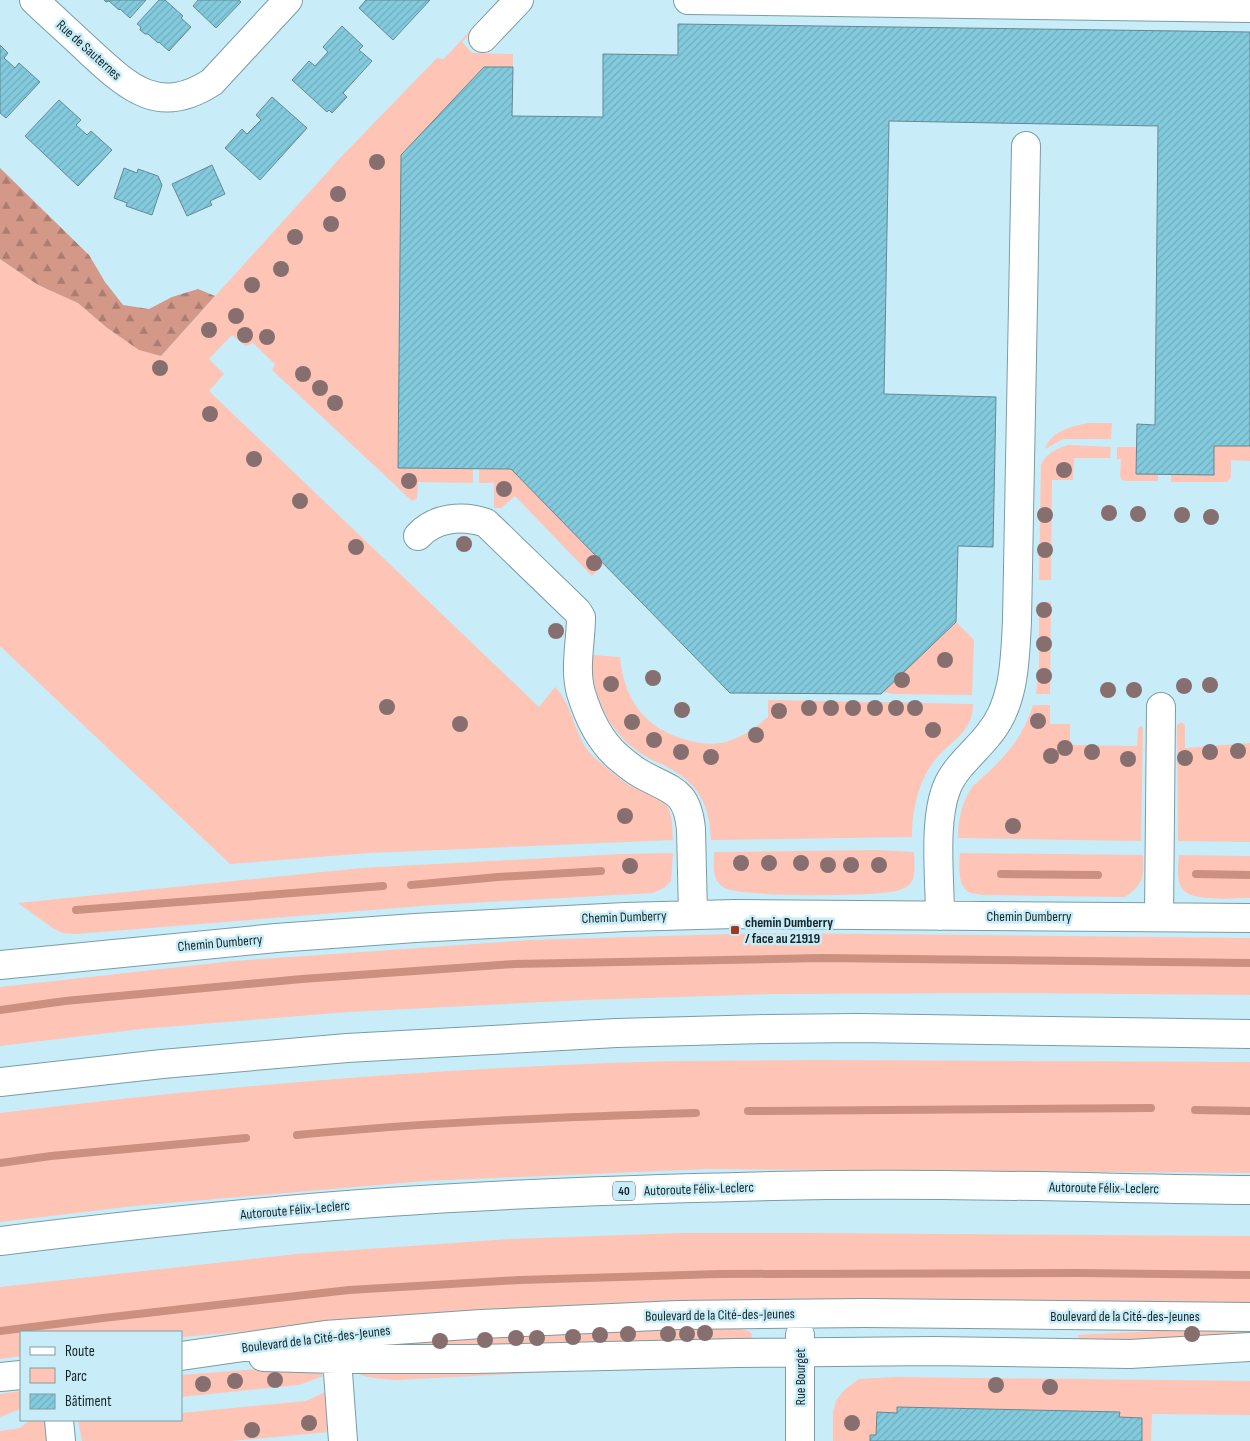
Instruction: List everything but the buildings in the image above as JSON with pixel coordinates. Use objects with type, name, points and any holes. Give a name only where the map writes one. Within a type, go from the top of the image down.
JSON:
[{"type":"main road","name":"Rue de Sauternes","points":[[34,0],[128,86],[155,96],[169,97],[184,96],[212,82],[288,0]]},
{"type":"main road","points":[[483,38],[519,0]]},
{"type":"main road","points":[[688,0],[1250,8]]},
{"type":"main road","points":[[940,916],[939,821],[942,801],[956,771],[985,739],[994,726],[1007,700],[1014,674],[1017,612],[1026,146]]},
{"type":"main road","points":[[418,536],[432,524],[442,520],[470,519],[486,523],[577,611],[581,617],[578,677],[593,725],[604,742],[615,754],[640,774],[680,795],[690,814],[693,915]]},
{"type":"main road","points":[[1159,917],[1161,707]]},
{"type":"main road","name":"Chemin Dumberry","points":[[0,964],[238,941],[415,928],[693,915],[1250,918]]},
{"type":"main road","points":[[0,1082],[171,1063],[347,1048],[616,1033],[858,1028],[1250,1034]]},
{"type":"main road","name":"Autoroute Félix-Leclerc","points":[[0,1241],[157,1222],[277,1211],[388,1202],[530,1194],[774,1186],[888,1185],[1250,1190]]},
{"type":"main road","name":"Rue Bourget","points":[[800,1314],[800,1441]]},
{"type":"main road","name":"Boulevard de la Cité-des-Jeunes","points":[[186,1356],[326,1335],[434,1327],[678,1315],[1250,1317]]},
{"type":"main road","name":"Boulevard de la Cité-des-Jeunes","points":[[186,1356],[483,1359],[800,1352],[934,1351],[1130,1354],[1250,1347]]},
{"type":"main road","points":[[337,1359],[343,1441]]},
{"type":"main road","points":[[0,1377],[20,1374]]},
{"type":"main road","points":[[59,1421],[61,1441]]},
{"type":"green space","points":[[498,0],[503,0],[462,42],[472,53],[513,54],[513,67],[484,67],[401,155],[398,468],[473,469],[473,483],[418,482],[417,499],[412,501],[272,370],[275,364],[253,343],[246,346],[232,335],[209,359],[224,374],[209,391],[539,707],[555,687],[566,703],[587,750],[627,784],[654,796],[667,806],[671,818],[673,840],[369,853],[230,864],[0,646],[0,259],[38,285],[78,303],[106,327],[161,356],[341,157],[437,58],[444,59]]},
{"type":"green space","points":[[0,168],[89,255],[105,282],[123,305],[149,309],[172,297],[198,289],[215,296],[161,356],[139,350],[106,327],[78,303],[38,285],[0,259]]},
{"type":"green space","points":[[1089,423],[1112,423],[1111,439],[1063,439],[1045,449],[1052,438],[1063,430]]},
{"type":"green space","points":[[1068,445],[1111,447],[1110,458],[1074,458],[1073,480],[1052,480],[1051,580],[1039,580],[1041,465],[1049,455]]},
{"type":"green space","points":[[1214,446],[1250,446],[1250,461],[1231,460],[1231,477],[1227,482],[1171,482],[1171,474],[1213,475]]},
{"type":"green space","points":[[1117,447],[1137,447],[1137,474],[1158,474],[1158,481],[1125,481],[1121,479],[1121,459],[1117,459]]},
{"type":"green space","points":[[479,469],[511,469],[604,564],[592,576],[515,496],[501,508],[494,508],[494,483],[479,483]]},
{"type":"green space","points":[[1039,602],[1051,602],[1050,694],[1036,694],[1039,668]]},
{"type":"green space","points":[[956,622],[974,640],[972,695],[893,694],[883,692]]},
{"type":"green space","points":[[592,655],[620,657],[626,687],[639,710],[648,720],[672,735],[700,743],[713,744],[725,742],[757,726],[768,717],[768,700],[973,704],[972,714],[965,729],[935,760],[924,777],[913,817],[912,837],[711,840],[705,806],[695,789],[679,774],[648,758],[632,747],[612,725],[599,699],[595,685]]},
{"type":"green space","points":[[1033,705],[1050,705],[1050,724],[1070,724],[1070,745],[1137,746],[1138,728],[1141,726],[1143,728],[1141,841],[958,838],[961,811],[972,787],[1001,760],[1016,741]]},
{"type":"green space","points":[[1181,722],[1185,725],[1185,748],[1250,743],[1250,842],[1178,841],[1177,725]]},
{"type":"green space","points":[[878,850],[914,852],[914,874],[909,885],[903,889],[878,893],[804,895],[752,893],[733,891],[723,887],[719,884],[714,871],[714,852]]},
{"type":"green space","points":[[673,853],[671,881],[664,888],[653,893],[434,905],[75,934],[63,933],[54,929],[18,903],[362,868]]},
{"type":"green space","points":[[960,853],[1143,855],[1143,874],[1136,888],[1125,897],[983,895],[971,893],[963,886],[960,876]]},
{"type":"green space","points":[[1179,855],[1250,856],[1250,898],[1205,898],[1189,894],[1183,890],[1179,883]]},
{"type":"green space","points":[[767,933],[1250,938],[1250,995],[771,994],[584,1000],[348,1012],[141,1029],[0,1046],[0,987],[234,961],[530,940]]},
{"type":"green space","points":[[813,1060],[1250,1062],[1250,1173],[707,1169],[424,1181],[134,1206],[0,1222],[0,1113],[228,1088],[532,1066],[634,1062]]},
{"type":"green space","points":[[682,1233],[1250,1236],[1250,1307],[346,1323],[182,1337],[182,1331],[20,1331],[20,1356],[0,1359],[0,1287],[297,1254],[511,1239]]},
{"type":"green space","points":[[723,1325],[749,1331],[752,1334],[751,1340],[332,1350],[466,1333]]},
{"type":"green space","points":[[1250,1326],[1250,1337],[1078,1342],[1078,1335]]},
{"type":"green space","points":[[690,1365],[396,1380],[368,1377],[359,1374],[358,1371]]},
{"type":"green space","points":[[286,1367],[316,1368],[323,1376],[299,1385],[182,1397],[182,1375]]},
{"type":"green space","points":[[896,1377],[1250,1381],[1250,1415],[1152,1414],[1151,1441],[1142,1441],[1142,1418],[1119,1417],[1119,1412],[897,1407],[897,1413],[877,1412],[876,1435],[870,1441],[833,1441],[833,1412],[836,1401],[844,1390],[859,1379]]},
{"type":"green space","points":[[20,1391],[20,1409],[0,1417],[0,1394]]},
{"type":"green space","points":[[325,1392],[329,1432],[231,1441],[82,1441],[78,1421],[182,1421],[182,1413],[306,1401]]},
{"type":"green space","points":[[29,1421],[47,1421],[49,1441],[0,1441],[0,1431],[20,1428]]},
{"type":"waterway","points":[[411,885],[498,877],[601,871]]},
{"type":"waterway","points":[[1001,874],[1098,875]]},
{"type":"waterway","points":[[1196,874],[1250,875]]},
{"type":"waterway","points":[[76,910],[383,886]]},
{"type":"waterway","points":[[0,1010],[65,1001],[302,979],[514,964],[822,958],[1250,963]]},
{"type":"waterway","points":[[748,1111],[1151,1108]]},
{"type":"waterway","points":[[1195,1110],[1250,1111]]},
{"type":"waterway","points":[[297,1135],[496,1121],[696,1113]]},
{"type":"waterway","points":[[0,1163],[51,1156],[246,1138]]},
{"type":"waterway","points":[[0,1331],[349,1290],[520,1280],[719,1274],[1077,1273],[1250,1275]]},
{"type":"place","name":"chemin Dumberry / face au 21919","points":[[735,930]]}]
